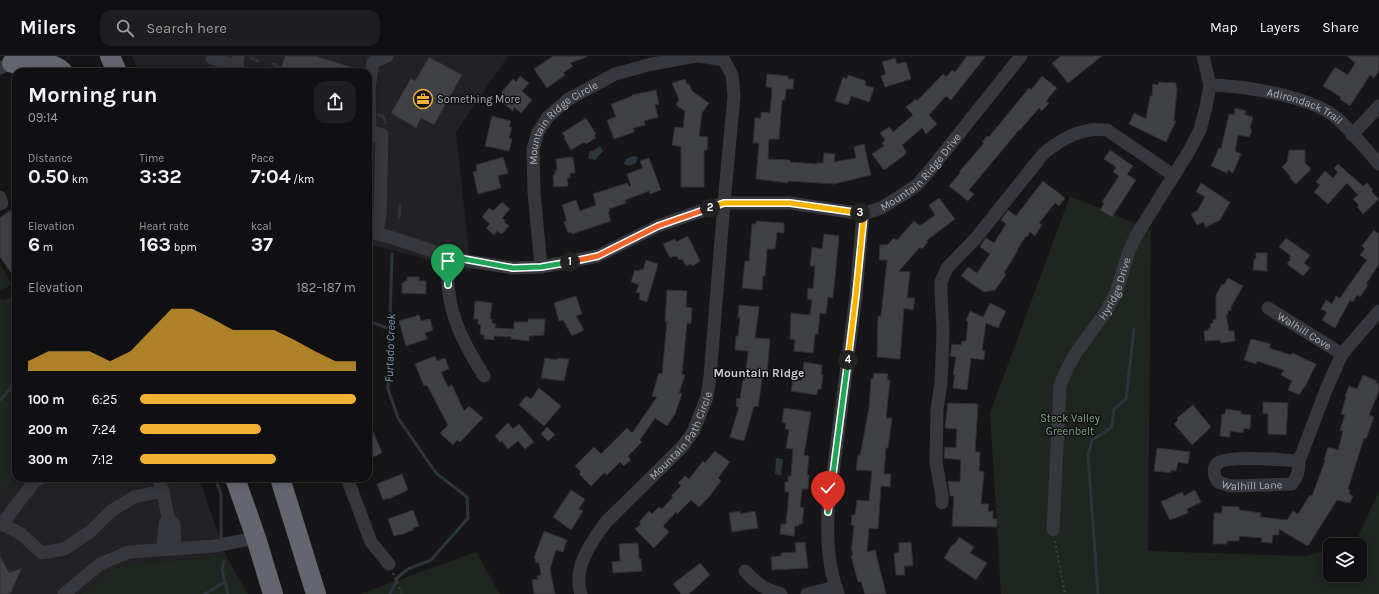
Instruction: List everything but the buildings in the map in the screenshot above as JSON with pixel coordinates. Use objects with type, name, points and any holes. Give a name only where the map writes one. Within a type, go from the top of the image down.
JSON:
[{"type":"highway","points":[[66,56],[71,68]]},
{"type":"highway","points":[[110,56],[115,68]]},
{"type":"highway","points":[[14,62],[41,63],[52,65],[57,68]]},
{"type":"highway","points":[[237,482],[273,594]]},
{"type":"highway","points":[[281,482],[316,594]]},
{"type":"street","points":[[212,56],[212,58],[237,65]]},
{"type":"street","points":[[372,68],[373,62],[387,56]]},
{"type":"street","name":"Mountain Ridge Circle","points":[[541,267],[534,192],[533,149],[538,132],[548,117],[567,100],[615,74],[652,64],[696,56]]},
{"type":"street","points":[[700,56],[724,60],[732,75],[734,96],[724,203]]},
{"type":"street","name":"Mountain Ridge Drive","points":[[373,233],[448,256],[513,268],[541,267],[598,256],[658,226],[724,203],[790,203],[864,214],[881,208],[917,185],[1021,56]]},
{"type":"street","name":"Hyridge Drive","points":[[1053,530],[1060,385],[1066,369],[1075,354],[1105,313],[1116,293],[1129,251],[1136,236],[1189,151],[1200,130],[1210,85],[1203,56]]},
{"type":"street","name":"Adirondack Trail","points":[[1210,85],[1247,89],[1300,99],[1317,106],[1337,119],[1379,164]]},
{"type":"street","points":[[1352,134],[1379,106]]},
{"type":"street","points":[[942,503],[936,463],[937,417],[943,330],[940,294],[941,282],[947,268],[976,238],[1044,154],[1056,144],[1075,133],[1100,129],[1107,130],[1173,175]]},
{"type":"street","points":[[372,136],[376,133],[382,135],[380,214],[373,233]]},
{"type":"street","points":[[0,197],[2,203],[0,204]]},
{"type":"street","name":"Mountain Path Circle","points":[[581,594],[579,589],[580,571],[587,552],[597,535],[610,518],[682,447],[693,432],[701,415],[707,397],[710,377],[724,203]]},
{"type":"street","points":[[807,594],[837,590],[830,564],[827,540],[828,512],[856,295],[864,214]]},
{"type":"street","points":[[448,256],[448,285],[451,307],[457,328],[469,352],[484,376]]},
{"type":"street","name":"Walhill Cove","points":[[1268,308],[1342,354]]},
{"type":"street","name":"Walhill Lane","points":[[1300,461],[1243,459],[1225,460],[1218,463],[1214,469],[1215,477],[1218,482],[1231,486],[1292,484],[1299,472],[1300,461],[1326,390],[1342,354],[1379,311]]},
{"type":"street","points":[[34,482],[1,524],[21,534],[42,554],[64,550],[91,531],[111,510],[134,497],[163,491]]},
{"type":"street","points":[[160,482],[163,491],[168,518],[164,524],[169,548]]},
{"type":"street","points":[[348,482],[371,542],[388,564]]},
{"type":"street","points":[[64,594],[100,564],[129,552],[169,548],[215,546],[256,538]]},
{"type":"street","points":[[745,571],[757,584],[769,591],[781,594]]},
{"type":"path","points":[[1053,530],[1065,594]]},
{"type":"path","points":[[388,564],[402,594]]},
{"type":"shaded area","points":[[132,56],[508,56],[456,132],[471,271],[372,245],[372,68],[137,68]]},
{"type":"shaded area","points":[[600,146],[603,151],[595,160],[588,158],[590,151],[593,151]]},
{"type":"shaded area","points":[[633,156],[638,157],[636,163],[629,166],[624,164],[626,159]]},
{"type":"shaded area","points":[[776,458],[783,459],[781,475],[775,474]]},
{"type":"shaded area","points":[[13,482],[200,482],[226,556],[151,562],[115,568],[80,594],[0,594],[0,496]]},
{"type":"green space","name":"Steck Valley Greenbelt","points":[[1070,196],[1151,230],[1148,551],[1304,556],[1323,552],[1323,582],[1367,582],[1367,538],[1357,538],[1379,491],[1379,594],[1001,594],[990,413]]},
{"type":"green space","points":[[0,265],[12,284],[0,292]]},
{"type":"green space","points":[[0,295],[1,300],[12,298],[12,482],[13,482],[0,496]]},
{"type":"green space","points":[[476,552],[500,594],[360,594]]},
{"type":"green space","points":[[226,556],[248,594],[80,594],[115,568],[151,562]]},
{"type":"waterway","name":"Furtado Creek","points":[[251,58],[258,61]]},
{"type":"waterway","name":"Furtado Creek","points":[[273,64],[278,66]]},
{"type":"waterway","name":"Furtado Creek","points":[[378,115],[383,116],[386,123]]},
{"type":"waterway","name":"Furtado Creek","points":[[399,218],[400,206]]},
{"type":"waterway","name":"Furtado Creek","points":[[390,594],[398,577],[408,569],[431,560],[468,518],[467,497],[436,473],[398,418],[388,389],[392,254]]},
{"type":"waterway","points":[[372,322],[390,329]]},
{"type":"waterway","points":[[1098,594],[1088,455],[1092,440],[1112,427],[1114,409],[1126,399],[1134,329]]},
{"type":"waterway","points":[[0,400],[12,387]]},
{"type":"waterway","points":[[216,482],[221,494],[221,537]]},
{"type":"waterway","points":[[224,561],[222,570],[228,594]]},
{"type":"waterway","points":[[205,594],[225,582]]},
{"type":"place","name":"Something More","points":[[423,99]]},
{"type":"district","name":"Mountain Ridge","points":[[759,373]]},
{"type":"route","points":[[448,285],[448,256],[513,268],[541,267],[598,256],[658,226],[724,203],[790,203],[864,214],[856,295],[828,512]]}]
